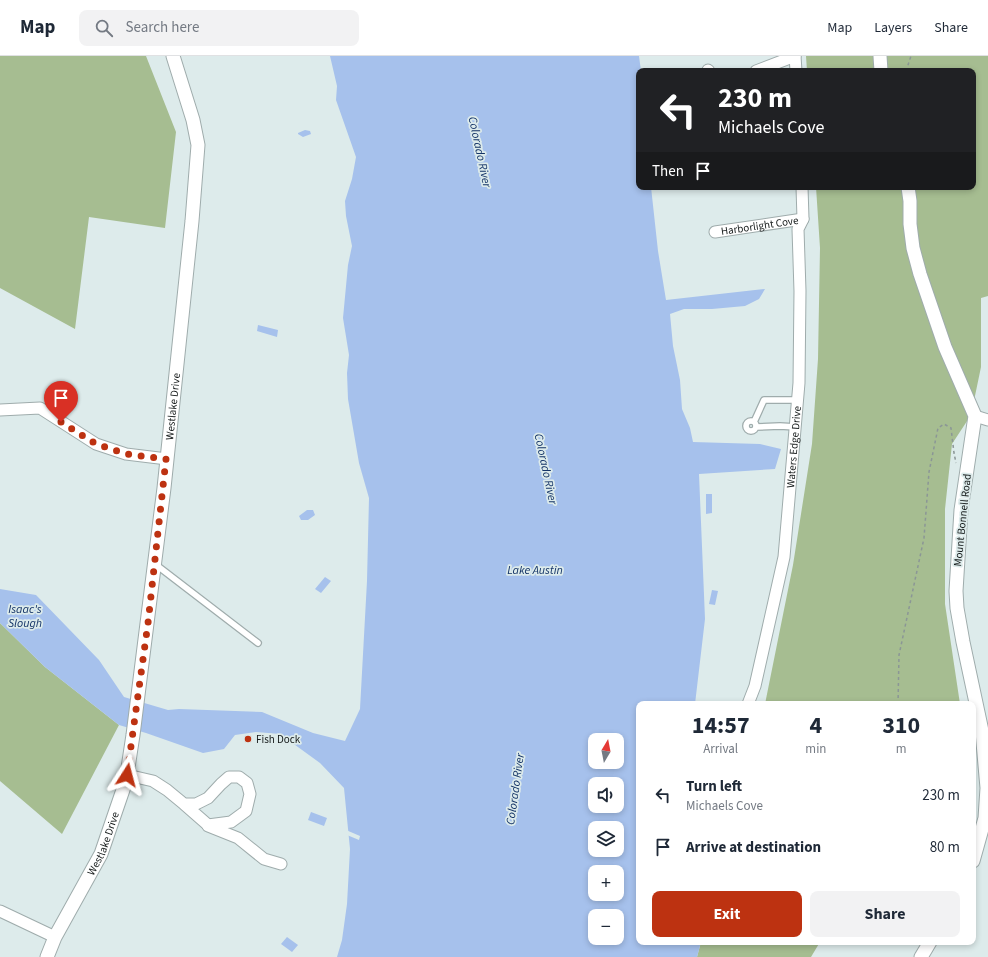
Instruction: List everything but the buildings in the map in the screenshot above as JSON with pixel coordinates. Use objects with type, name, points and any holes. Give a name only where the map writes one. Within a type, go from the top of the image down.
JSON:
[{"type":"street","name":"Westlake Drive","points":[[47,957],[55,936],[101,854],[127,775],[133,735],[155,564],[192,221],[198,145],[193,120],[173,56]]},
{"type":"street","points":[[764,68],[795,56],[796,68]]},
{"type":"street","points":[[880,56],[882,68]]},
{"type":"street","name":"Waters Edge Drive","points":[[749,701],[755,686],[784,556],[799,383],[800,291],[798,229],[803,219],[802,190]]},
{"type":"street","points":[[908,190],[913,248],[920,274],[945,347],[975,416],[988,420]]},
{"type":"street","name":"Harborlight Cove","points":[[715,232],[803,219]]},
{"type":"street","points":[[0,410],[40,408],[96,444],[126,454],[166,459]]},
{"type":"street","name":"Mount Bonnell Road","points":[[975,416],[961,510],[956,591],[957,608],[963,642],[976,701]]},
{"type":"street","name":"Mount Bonnell Road","points":[[976,703],[982,731],[986,781],[985,818],[976,850]]},
{"type":"street","points":[[127,775],[152,781],[167,790],[208,825],[238,838],[264,859],[281,864]]},
{"type":"street","points":[[184,804],[196,804],[208,798],[220,784],[229,777],[239,777],[246,784],[250,794],[246,811],[231,822],[208,825]]},
{"type":"street","points":[[0,911],[55,936]]},
{"type":"street","points":[[921,957],[928,945]]},
{"type":"lane","points":[[796,427],[755,424],[764,400],[798,400]]},
{"type":"lane","points":[[155,564],[258,643]]},
{"type":"path","points":[[907,68],[911,56]]},
{"type":"path","points":[[898,701],[899,655],[924,538],[929,472],[938,428],[944,424],[951,428],[954,454],[958,468]]},
{"type":"green space","points":[[0,56],[146,56],[176,132],[165,228],[89,217],[75,329],[0,288]]},
{"type":"green space","points":[[806,56],[988,56],[988,296],[981,298],[981,367],[971,415],[952,444],[945,509],[945,604],[960,701],[766,701],[793,565],[812,444],[818,359],[820,248],[816,190],[976,190],[976,68],[807,68]]},
{"type":"green space","points":[[0,623],[45,667],[119,725],[62,834],[0,781]]},
{"type":"green space","points":[[700,945],[818,945],[811,957],[697,957]]},
{"type":"water","name":"Lake Austin","points":[[330,56],[639,56],[641,68],[636,68],[636,190],[651,190],[658,251],[666,300],[765,289],[759,299],[745,306],[712,309],[684,309],[670,314],[673,346],[680,380],[682,409],[690,428],[693,442],[760,444],[781,449],[775,469],[699,474],[705,619],[695,701],[636,701],[636,945],[700,945],[697,957],[337,957],[342,940],[347,904],[350,849],[344,788],[320,763],[280,734],[256,732],[235,735],[224,749],[203,753],[119,725],[45,667],[0,623],[0,589],[36,595],[99,660],[124,697],[168,710],[179,709],[262,712],[313,733],[345,741],[360,709],[367,581],[369,498],[359,463],[348,399],[347,373],[349,355],[343,318],[348,265],[352,246],[346,216],[345,201],[352,179],[356,157],[336,100],[337,86]]},
{"type":"water","points":[[305,130],[310,131],[311,134],[303,137],[298,134],[298,133]]},
{"type":"water","points":[[258,325],[278,330],[277,337],[257,331]]},
{"type":"water","points":[[706,494],[712,494],[712,513],[706,514]]},
{"type":"water","points":[[307,510],[313,510],[315,515],[308,520],[301,520],[299,516]]},
{"type":"water","points":[[325,577],[331,581],[321,593],[315,589]]},
{"type":"water","points":[[712,590],[718,591],[715,605],[709,604]]},
{"type":"water","points":[[311,812],[327,818],[324,826],[308,820]]},
{"type":"water","points":[[287,937],[298,945],[292,952],[281,944]]},
{"type":"pier","points":[[346,830],[360,836],[359,840],[347,835]]},
{"type":"place","name":"Fish Dock","points":[[248,739]]},
{"type":"route","points":[[61,422],[96,444],[126,454],[166,459],[148,623],[127,775]]},
{"type":"water label","name":"Colorado River","points":[[480,152]]},
{"type":"water label","name":"Colorado River","points":[[546,469]]},
{"type":"water label","name":"Isaac's Slough","points":[[25,616]]},
{"type":"water label","name":"Colorado River","points":[[515,789]]}]
